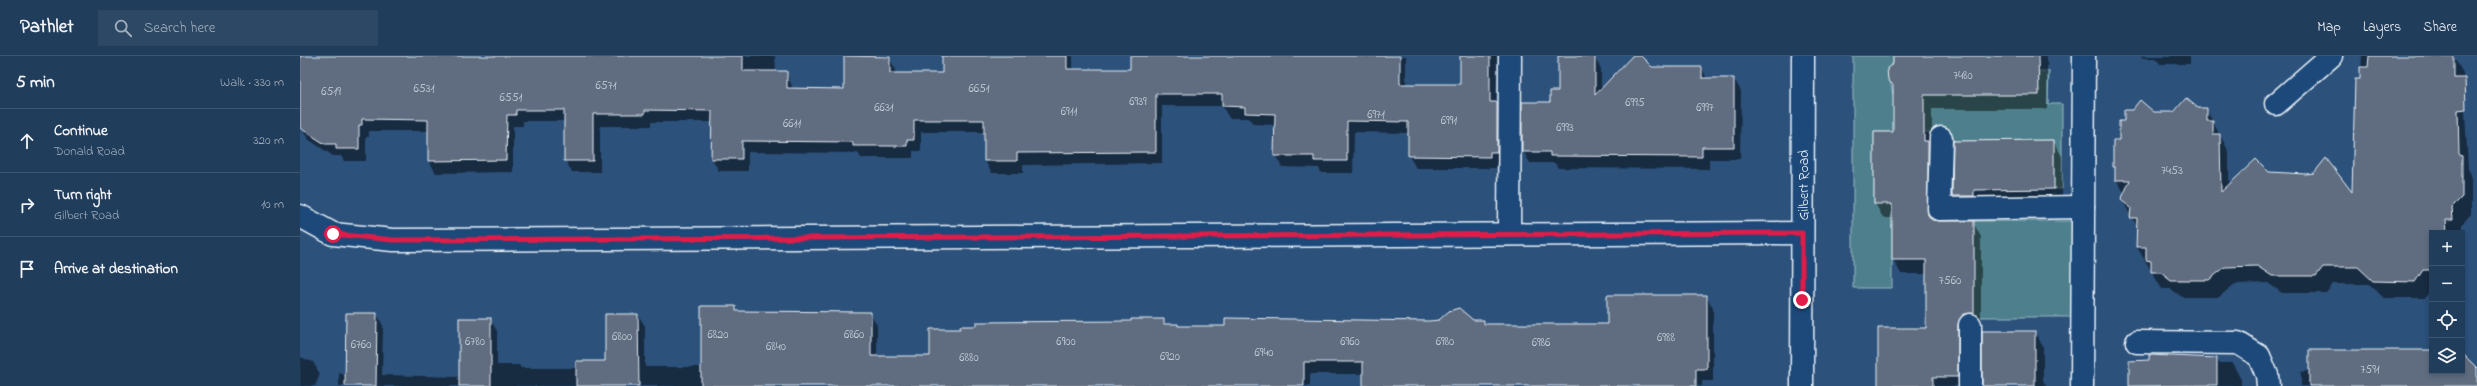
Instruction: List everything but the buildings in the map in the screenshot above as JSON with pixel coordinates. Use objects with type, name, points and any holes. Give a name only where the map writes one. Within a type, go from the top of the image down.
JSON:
[{"type":"street","points":[[1509,234],[1510,56]]},
{"type":"street","name":"Gilbert Road","points":[[1802,386],[1803,56]]},
{"type":"street","points":[[2082,386],[2084,56]]},
{"type":"street","points":[[2276,104],[2331,56]]},
{"type":"street","points":[[1941,138],[1939,209],[2083,207]]},
{"type":"street","points":[[300,216],[333,234],[393,240],[1802,233]]},
{"type":"street","points":[[1970,325],[1970,386]]},
{"type":"street","points":[[2138,342],[2238,343],[2258,356],[2267,375],[2268,386]]},
{"type":"green space","points":[[1853,56],[1893,56],[1893,64],[1887,69],[1893,95],[2039,95],[2039,71],[2049,71],[2048,104],[2062,104],[2062,189],[2054,189],[2054,140],[1950,141],[1952,132],[1874,132],[1874,203],[1908,204],[1908,221],[2073,221],[2073,317],[1926,317],[1973,224],[1892,224],[1892,288],[1853,288]]},
{"type":"route","points":[[333,234],[393,240],[1802,233],[1802,300]]}]
